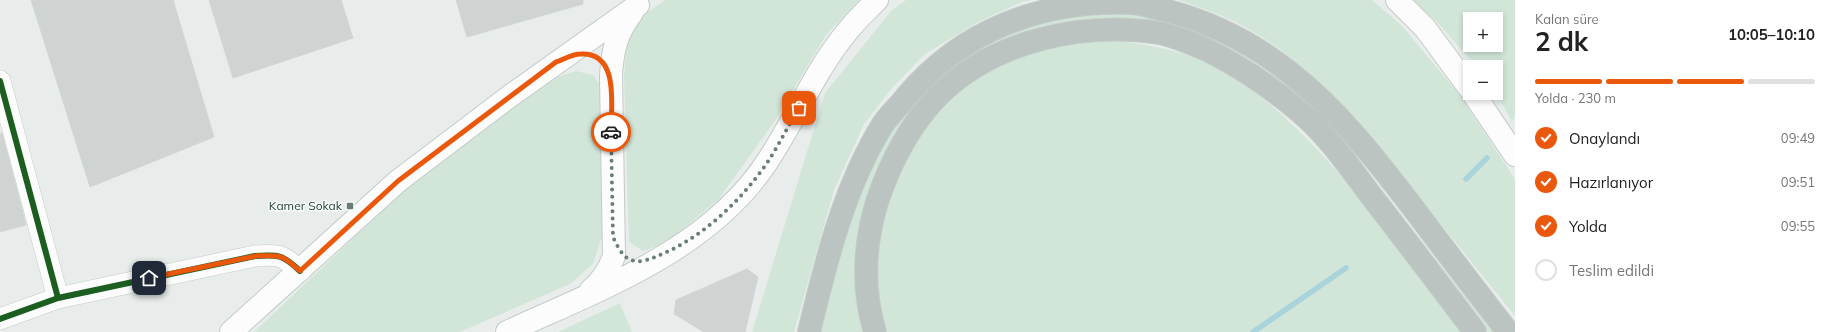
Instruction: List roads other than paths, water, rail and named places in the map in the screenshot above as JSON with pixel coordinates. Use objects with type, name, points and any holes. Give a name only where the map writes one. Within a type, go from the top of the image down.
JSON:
[{"type":"highway","points":[[809,332],[828,254],[862,160],[885,122],[918,82],[949,55],[975,38],[1014,19],[1054,8],[1091,3],[1133,3],[1176,13],[1218,28],[1253,48],[1289,72],[1338,116],[1376,159],[1508,332]]},
{"type":"highway","points":[[875,332],[867,299],[866,264],[870,227],[886,173],[900,146],[919,118],[938,96],[961,77],[997,55],[1034,40],[1082,30],[1119,29],[1163,34],[1212,53],[1262,82],[1301,112],[1334,146],[1475,332]]},
{"type":"main road","points":[[507,332],[576,301],[644,267],[697,234],[722,214],[747,188],[767,162],[817,76],[845,34],[877,0]]},
{"type":"main road","points":[[1397,0],[1425,28],[1463,80]]},
{"type":"main road","points":[[231,332],[398,181],[556,62],[638,5],[624,24],[617,38],[612,55],[611,77],[614,256],[609,270],[598,284],[576,301]]},
{"type":"main road","points":[[556,62],[579,54],[592,54],[600,59],[611,77]]},
{"type":"main road","points":[[1478,100],[1515,155]]},
{"type":"main road","points":[[613,237],[621,252],[631,260],[644,261],[669,252]]},
{"type":"street","points":[[0,82],[58,298]]},
{"type":"street","points":[[0,320],[58,298],[256,256],[272,255],[286,258],[300,271]]},
{"type":"waterway","points":[[1466,179],[1487,158]]},
{"type":"waterway","points":[[1253,332],[1346,268]]},
{"type":"place","name":"Kamer Sokak","points":[[350,206]]}]
